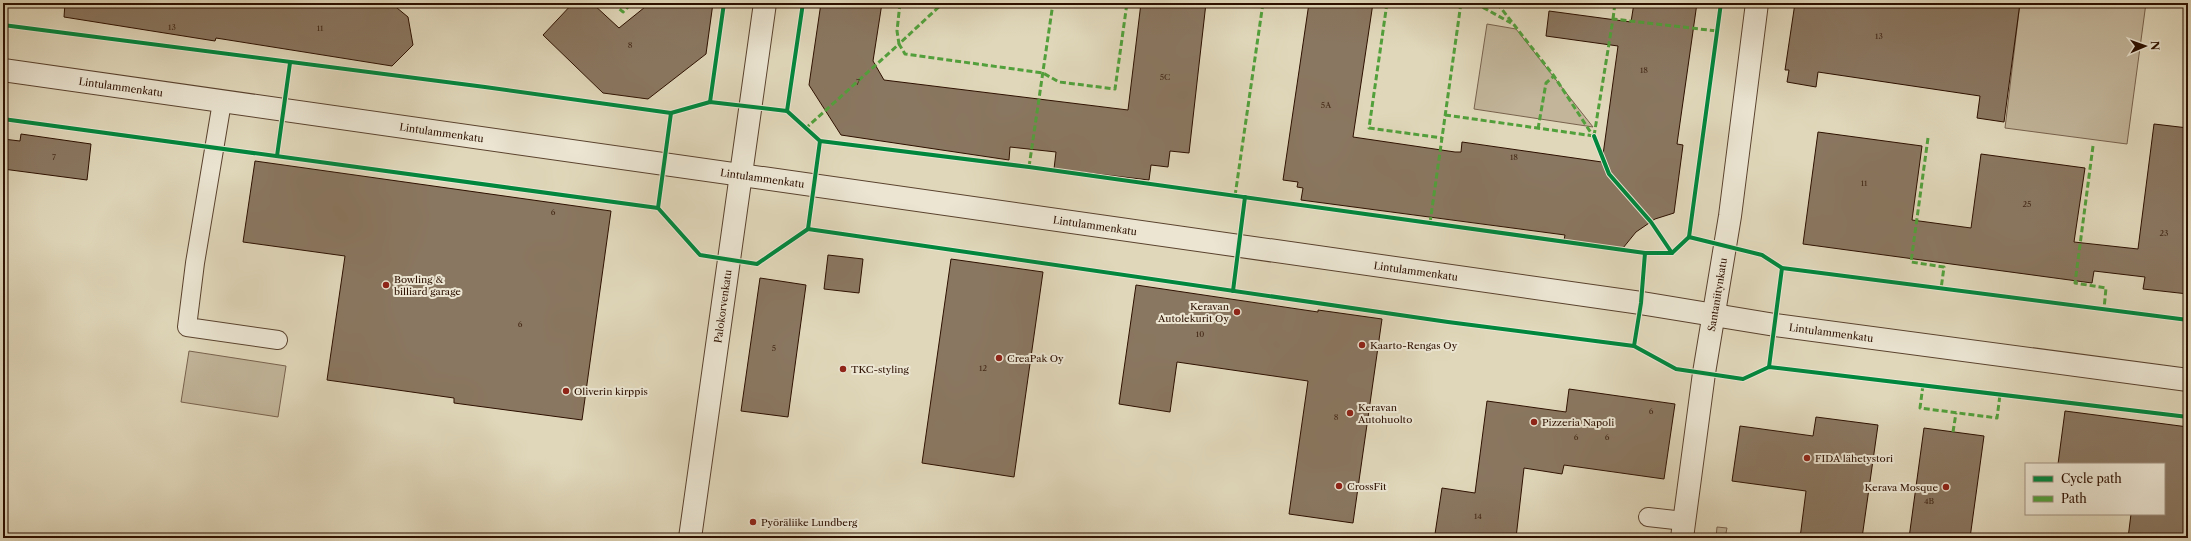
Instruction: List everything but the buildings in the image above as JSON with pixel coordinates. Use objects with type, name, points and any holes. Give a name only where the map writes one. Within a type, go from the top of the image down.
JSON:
[{"type":"street","name":"Palokorvenkatu","points":[[690,538],[765,3]]},
{"type":"street","name":"Santaniitynkatu","points":[[1683,529],[1704,373],[1729,224],[1757,3]]},
{"type":"street","name":"Lintulammenkatu","points":[[3,70],[1641,303],[1714,315],[2188,380]]},
{"type":"lane","points":[[222,102],[195,263],[187,327],[278,340]]},
{"type":"lane","points":[[1648,517],[1683,529]]},
{"type":"shaded area","points":[[2020,3],[2146,3],[2127,144],[2005,128]]},
{"type":"shaded area","points":[[1487,24],[1516,29],[1593,127],[1474,109]]},
{"type":"shaded area","points":[[189,351],[286,366],[278,417],[181,402]]},
{"type":"shaded area","points":[[1717,527],[1727,528],[1725,538],[1716,538]]},
{"type":"marked path","points":[[613,3],[623,12],[632,3]]},
{"type":"marked path","points":[[900,3],[897,31],[899,44],[943,3]]},
{"type":"marked path","points":[[1029,167],[1053,3]]},
{"type":"marked path","points":[[805,129],[899,44],[905,54],[1043,73],[1059,82],[1115,89],[1127,3]]},
{"type":"marked path","points":[[1235,196],[1263,3]]},
{"type":"marked path","points":[[1387,3],[1369,128],[1442,138]]},
{"type":"marked path","points":[[1430,223],[1461,3]]},
{"type":"marked path","points":[[1475,3],[1511,23]]},
{"type":"marked path","points":[[1497,3],[1554,76],[1595,139]]},
{"type":"marked path","points":[[1613,19],[1615,3]]},
{"type":"marked path","points":[[1594,136],[1613,19],[1717,31]]},
{"type":"marked path","points":[[1538,129],[1546,83],[1554,76]]},
{"type":"marked path","points":[[1445,115],[1594,136]]},
{"type":"marked path","points":[[1928,138],[1911,262],[1944,267],[1941,289]]},
{"type":"marked path","points":[[2093,146],[2075,283],[2106,288],[2104,309]]},
{"type":"marked path","points":[[1923,385],[1920,408],[1997,418],[2000,395]]},
{"type":"marked path","points":[[1953,432],[1956,413]]},
{"type":"cycle path","points":[[710,102],[724,3]]},
{"type":"cycle path","points":[[787,111],[803,3]]},
{"type":"cycle path","points":[[1689,237],[1721,3]]},
{"type":"cycle path","points":[[3,25],[485,87],[671,113],[710,102],[787,111],[820,141],[1029,167],[1645,253],[1672,253],[1689,237],[1762,255],[1782,268],[2188,320]]},
{"type":"cycle path","points":[[277,156],[290,63]]},
{"type":"cycle path","points":[[658,208],[671,113]]},
{"type":"cycle path","points":[[3,119],[658,208],[700,255],[757,264],[808,229],[1448,322],[1634,346],[1676,369],[1743,379],[1769,367],[2188,417]]},
{"type":"cycle path","points":[[1594,136],[1609,174],[1651,222],[1672,253]]},
{"type":"cycle path","points":[[808,229],[820,141]]},
{"type":"cycle path","points":[[1233,291],[1245,197]]},
{"type":"cycle path","points":[[1634,346],[1641,303],[1645,253]]},
{"type":"cycle path","points":[[1769,367],[1782,268]]},
{"type":"place","name":"Bowling & billiard garage","points":[[386,285]]},
{"type":"place","name":"Keravan Autolekurit Oy","points":[[1237,312]]},
{"type":"place","name":"Kaarto-Rengas Oy","points":[[1362,345]]},
{"type":"place","name":"CreaPak Oy","points":[[999,358]]},
{"type":"place","name":"TKC-styling","points":[[843,369]]},
{"type":"place","name":"Oliverin kirppis","points":[[566,391]]},
{"type":"place","name":"Keravan Autohuolto","points":[[1350,413]]},
{"type":"place","name":"Pizzeria Napoli","points":[[1534,422]]},
{"type":"place","name":"FIDA lähetystori","points":[[1807,458]]},
{"type":"place","name":"CrossFit","points":[[1339,486]]},
{"type":"place","name":"Kerava Mosque","points":[[1946,487]]},
{"type":"place","name":"Pyöräliike Lundberg","points":[[753,522]]}]
